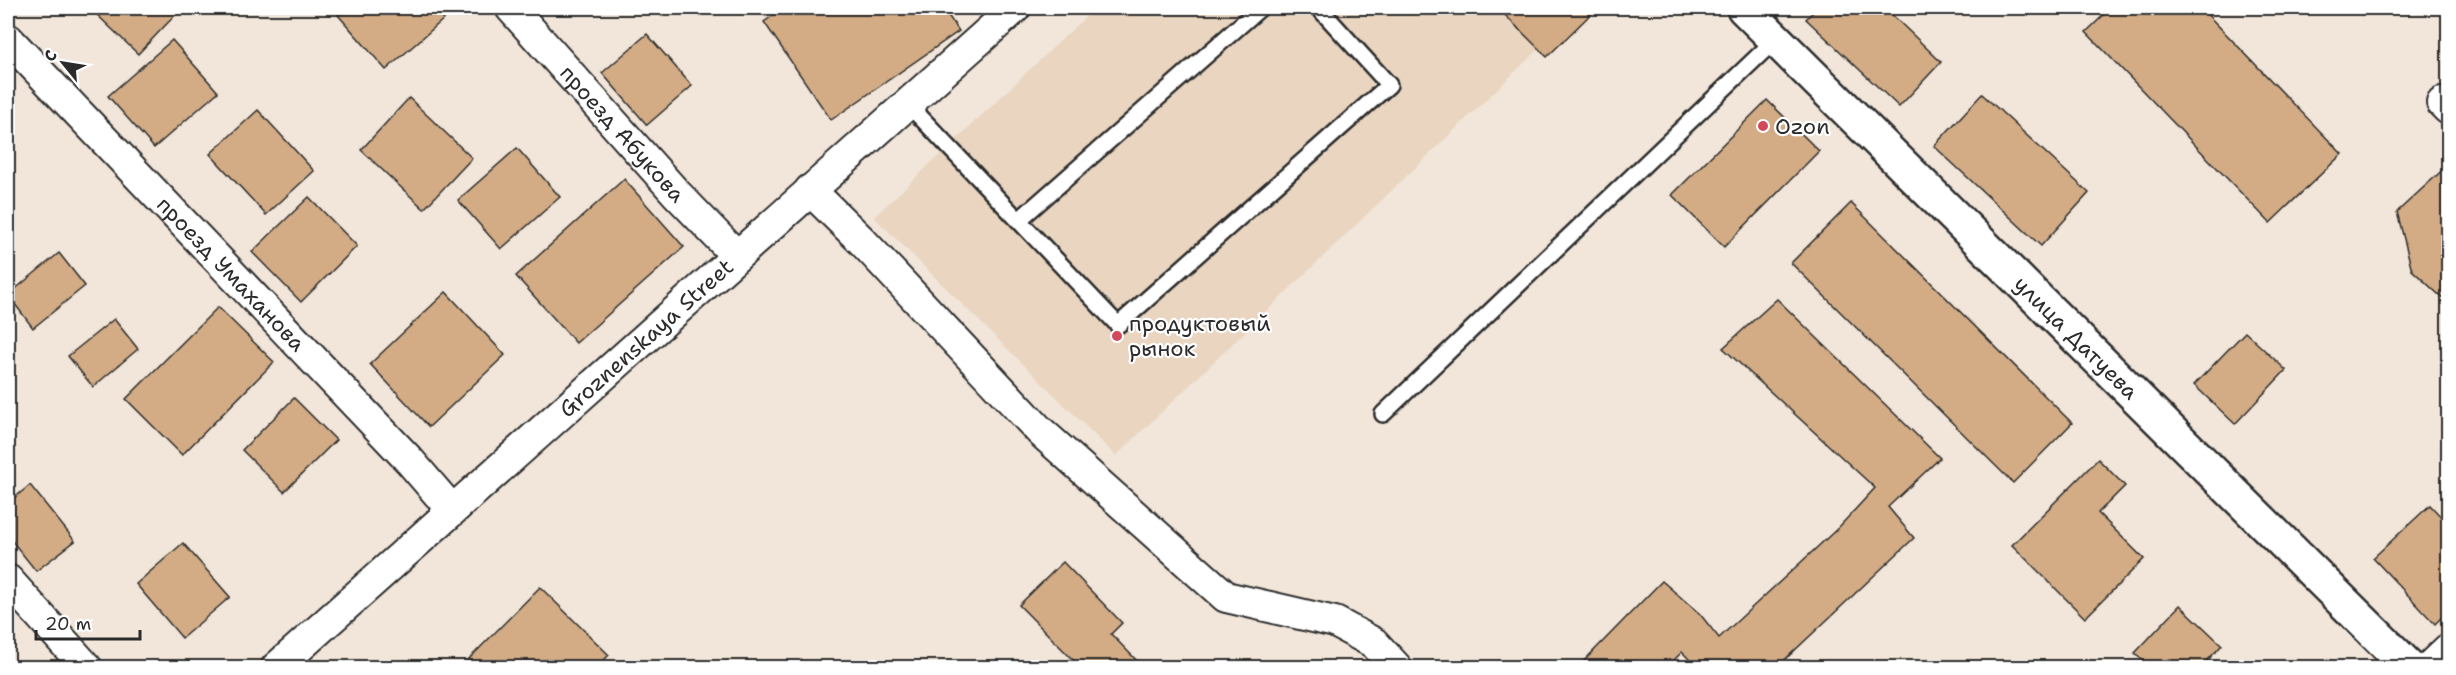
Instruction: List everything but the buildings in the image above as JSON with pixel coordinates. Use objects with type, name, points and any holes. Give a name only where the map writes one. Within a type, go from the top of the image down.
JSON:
[{"type":"street","name":"проезд Абукова","points":[[511,8],[676,193],[737,256]]},
{"type":"street","name":"Groznenskaya Street","points":[[276,668],[1015,8]]},
{"type":"street","name":"улица Датуева","points":[[1744,8],[2410,668]]},
{"type":"street","name":"проезд Умаханова","points":[[8,39],[409,459],[452,510]]},
{"type":"street","points":[[810,190],[863,242],[1040,431],[1226,597],[1335,622],[1374,643],[1397,668]]},
{"type":"street","points":[[8,580],[87,668]]},
{"type":"street","points":[[2428,668],[2448,649]]},
{"type":"lane","points":[[1019,220],[1260,8]]},
{"type":"lane","points":[[908,104],[1118,325],[1389,85],[1318,8]]},
{"type":"lane","points":[[1383,414],[1776,39]]},
{"type":"shaded area","name":"продуктовый рынок","points":[[1095,8],[1513,8],[1547,41],[1116,456],[874,217]]},
{"type":"place","name":"Ozon","points":[[1763,126]]},
{"type":"place","name":"продуктовый рынок","points":[[1117,336]]}]
